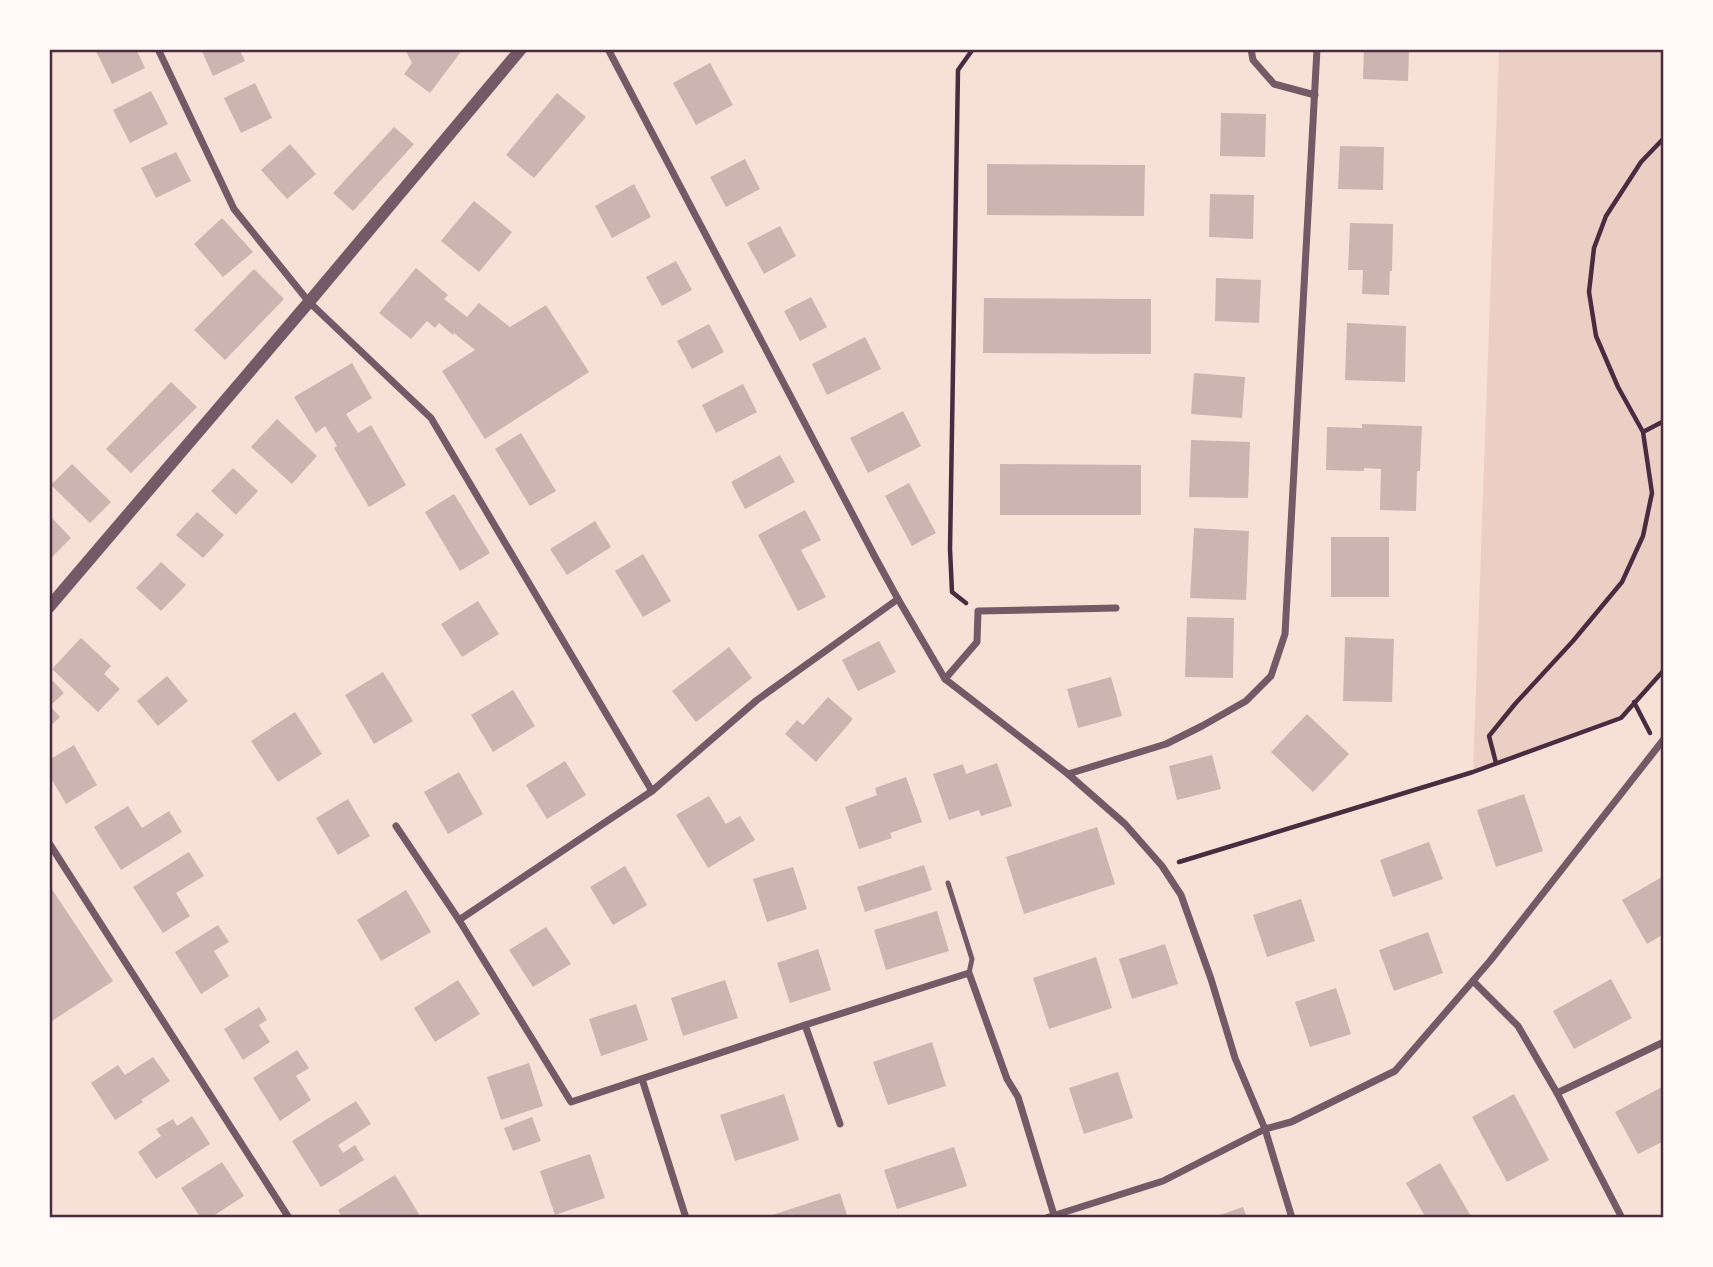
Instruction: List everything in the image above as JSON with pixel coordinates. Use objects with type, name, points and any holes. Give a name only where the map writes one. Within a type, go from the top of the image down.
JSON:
[{"type":"street","points":[[158,49],[234,209],[309,302],[431,418],[652,791]]},
{"type":"street","points":[[49,607],[521,49]]},
{"type":"street","points":[[608,49],[898,599],[945,679],[1069,775],[1125,824],[1161,866],[1181,895],[1235,1058],[1265,1129],[1292,1218]]},
{"type":"street","points":[[1251,49],[1253,60],[1274,84],[1315,95]]},
{"type":"street","points":[[1069,775],[1166,744],[1246,701],[1271,676],[1285,634],[1317,49]]},
{"type":"street","points":[[459,919],[652,791],[757,700],[898,599]]},
{"type":"street","points":[[945,679],[976,642],[978,611],[1116,608]]},
{"type":"street","points":[[1046,1218],[1163,1181],[1265,1129],[1291,1122],[1395,1071],[1473,981],[1664,739]]},
{"type":"street","points":[[396,826],[459,919],[571,1102],[969,973],[1007,1079],[1018,1097],[1054,1215]]},
{"type":"street","points":[[49,844],[289,1218]]},
{"type":"street","points":[[1473,981],[1518,1026],[1557,1093],[1622,1218]]},
{"type":"street","points":[[805,1025],[840,1124]]},
{"type":"street","points":[[1557,1093],[1664,1042]]},
{"type":"street","points":[[642,1079],[686,1218]]},
{"type":"lane","points":[[948,883],[972,959],[969,973]]},
{"type":"path","points":[[973,49],[958,69],[950,549],[952,592],[978,611]]},
{"type":"path","points":[[1496,763],[1489,736],[1622,582],[1643,536],[1651,493],[1643,432],[1618,387],[1597,336],[1589,292],[1594,248],[1606,216],[1641,162],[1664,138]]},
{"type":"path","points":[[1643,432],[1664,421]]},
{"type":"path","points":[[1161,866],[1212,853],[1473,772],[1621,718],[1664,670]]},
{"type":"path","points":[[1634,702],[1657,747]]},
{"type":"shaded area","points":[[1499,49],[1664,49],[1664,670],[1621,718],[1473,772]]},
{"type":"building","points":[[95,49],[136,49],[145,68],[112,84]]},
{"type":"building","points":[[201,49],[239,49],[245,61],[213,76]]},
{"type":"building","points":[[405,49],[463,49],[430,93],[404,74],[412,63]]},
{"type":"building","points":[[1364,49],[1409,49],[1408,81],[1363,79]]},
{"type":"building","points":[[710,63],[733,105],[696,125],[673,83]]},
{"type":"building","points":[[255,83],[272,118],[241,133],[224,98]]},
{"type":"building","points":[[151,91],[168,124],[130,143],[113,110]]},
{"type":"building","points":[[557,93],[586,117],[534,178],[506,155]]},
{"type":"building","points":[[1221,113],[1266,114],[1265,157],[1220,156]]},
{"type":"building","points":[[394,127],[414,144],[353,211],[333,193]]},
{"type":"building","points":[[290,144],[316,174],[287,199],[261,170]]},
{"type":"building","points":[[1340,146],[1384,147],[1383,190],[1338,189]]},
{"type":"building","points":[[176,152],[191,181],[156,198],[141,168]]},
{"type":"building","points":[[745,159],[760,189],[726,207],[710,177]]},
{"type":"building","points":[[987,164],[1145,165],[1144,216],[987,215]]},
{"type":"building","points":[[634,184],[651,217],[612,238],[595,206]]},
{"type":"building","points":[[1210,194],[1254,195],[1253,239],[1209,237]]},
{"type":"building","points":[[474,201],[512,232],[479,272],[441,241]]},
{"type":"building","points":[[222,218],[253,252],[223,277],[194,244]]},
{"type":"building","points":[[1350,223],[1393,224],[1389,295],[1362,294],[1363,270],[1348,270]]},
{"type":"building","points":[[780,226],[796,256],[764,274],[747,243]]},
{"type":"building","points":[[676,261],[692,290],[662,306],[646,277]]},
{"type":"building","points":[[416,268],[448,295],[444,299],[467,317],[479,303],[510,327],[546,305],[589,372],[485,439],[442,371],[475,350],[439,323],[435,328],[427,321],[411,339],[379,313]]},
{"type":"building","points":[[254,269],[284,299],[225,360],[194,330]]},
{"type":"building","points":[[1216,278],[1261,280],[1259,323],[1215,321]]},
{"type":"building","points":[[811,297],[827,327],[800,341],[784,311]]},
{"type":"building","points":[[984,298],[1151,299],[1151,354],[983,353]]},
{"type":"building","points":[[1347,323],[1406,326],[1405,382],[1345,380]]},
{"type":"building","points":[[709,324],[724,352],[692,369],[677,341]]},
{"type":"building","points":[[865,337],[881,369],[827,395],[812,364]]},
{"type":"building","points":[[352,363],[372,398],[346,414],[358,433],[371,425],[406,485],[369,507],[334,448],[337,446],[325,426],[316,433],[294,397]]},
{"type":"building","points":[[1194,373],[1245,377],[1242,418],[1191,414]]},
{"type":"building","points":[[171,382],[197,407],[131,473],[106,449]]},
{"type":"building","points":[[743,384],[757,412],[716,433],[702,405]]},
{"type":"building","points":[[903,411],[921,446],[868,473],[850,438]]},
{"type":"building","points":[[277,419],[317,456],[292,484],[251,447]]},
{"type":"building","points":[[1362,424],[1422,426],[1416,511],[1380,510],[1381,469],[1326,470],[1327,427],[1362,428]]},
{"type":"building","points":[[521,433],[556,491],[530,506],[495,449]]},
{"type":"building","points":[[1191,440],[1250,442],[1248,498],[1189,497]]},
{"type":"building","points":[[780,455],[795,482],[745,509],[731,482]]},
{"type":"building","points":[[72,464],[111,502],[90,523],[51,485]]},
{"type":"building","points":[[1000,464],[1141,465],[1141,515],[1000,515]]},
{"type":"building","points":[[233,468],[258,491],[236,515],[211,491]]},
{"type":"building","points":[[909,483],[936,533],[912,546],[885,496]]},
{"type":"building","points":[[454,494],[490,553],[460,571],[425,512]]},
{"type":"building","points":[[805,510],[821,540],[801,550],[826,597],[798,611],[758,535]]},
{"type":"building","points":[[197,512],[224,535],[203,558],[176,535]]},
{"type":"building","points":[[49,515],[71,538],[49,560]]},
{"type":"building","points":[[595,521],[611,547],[567,575],[550,549]]},
{"type":"building","points":[[1194,528],[1249,531],[1246,600],[1190,598]]},
{"type":"building","points":[[1331,537],[1389,537],[1389,597],[1331,597]]},
{"type":"building","points":[[643,554],[671,601],[643,617],[615,571]]},
{"type":"building","points":[[161,562],[186,585],[161,611],[136,588]]},
{"type":"building","points":[[478,601],[499,634],[462,657],[441,624]]},
{"type":"building","points":[[1187,617],[1234,618],[1233,678],[1185,677]]},
{"type":"building","points":[[1345,637],[1394,639],[1392,702],[1343,701]]},
{"type":"building","points":[[81,638],[111,666],[104,674],[120,689],[98,712],[52,669]]},
{"type":"building","points":[[879,641],[896,672],[858,691],[842,660]]},
{"type":"building","points":[[729,647],[752,678],[696,722],[672,691]]},
{"type":"building","points":[[383,672],[413,721],[374,744],[345,695]]},
{"type":"building","points":[[167,676],[188,701],[158,726],[137,701]]},
{"type":"building","points":[[1111,677],[1122,716],[1078,728],[1067,689]]},
{"type":"building","points":[[53,681],[64,693],[50,706],[60,717],[49,727],[49,685]]},
{"type":"building","points":[[513,690],[535,726],[493,752],[471,715]]},
{"type":"building","points":[[828,697],[853,719],[816,762],[785,734],[797,720],[803,725]]},
{"type":"building","points":[[295,712],[322,754],[278,782],[251,741]]},
{"type":"building","points":[[1307,714],[1349,754],[1313,792],[1271,752]]},
{"type":"building","points":[[74,745],[97,785],[66,804],[49,775],[49,760]]},
{"type":"building","points":[[1212,755],[1221,789],[1177,800],[1169,766]]},
{"type":"building","points":[[565,761],[586,795],[547,819],[526,785]]},
{"type":"building","points":[[997,763],[1012,806],[981,816],[979,810],[949,820],[933,774],[963,764],[966,774]]},
{"type":"building","points":[[459,772],[483,814],[448,834],[424,792]]},
{"type":"building","points":[[906,777],[922,822],[890,833],[892,838],[859,849],[845,807],[877,795],[875,788]]},
{"type":"building","points":[[1524,794],[1543,851],[1496,867],[1477,810]]},
{"type":"building","points":[[709,796],[726,824],[740,816],[755,840],[708,868],[676,815]]},
{"type":"building","points":[[348,799],[370,836],[338,855],[316,818]]},
{"type":"building","points":[[128,806],[142,828],[169,811],[182,832],[121,870],[94,827]]},
{"type":"building","points":[[1097,827],[1115,884],[1024,914],[1006,857]]},
{"type":"building","points":[[1429,842],[1443,879],[1393,897],[1380,860]]},
{"type":"building","points":[[189,852],[204,876],[176,893],[190,916],[163,933],[133,887]]},
{"type":"building","points":[[924,865],[932,890],[865,912],[857,887]]},
{"type":"building","points":[[625,866],[647,905],[613,925],[590,887]]},
{"type":"building","points":[[793,867],[807,909],[767,922],[753,879]]},
{"type":"building","points":[[1662,877],[1664,934],[1647,944],[1622,900]]},
{"type":"building","points":[[49,885],[113,981],[49,1023]]},
{"type":"building","points":[[406,890],[431,932],[381,961],[357,920]]},
{"type":"building","points":[[1301,899],[1315,941],[1267,957],[1253,915]]},
{"type":"building","points":[[937,911],[949,951],[886,970],[874,930]]},
{"type":"building","points":[[218,925],[229,942],[214,951],[229,976],[201,994],[175,952]]},
{"type":"building","points":[[546,927],[571,964],[533,987],[509,950]]},
{"type":"building","points":[[1428,932],[1443,973],[1394,991],[1379,950]]},
{"type":"building","points":[[1165,944],[1178,984],[1132,999],[1119,959]]},
{"type":"building","points":[[818,949],[831,990],[790,1003],[777,963]]},
{"type":"building","points":[[1096,957],[1112,1008],[1049,1029],[1033,978]]},
{"type":"building","points":[[1611,979],[1632,1018],[1574,1049],[1553,1011]]},
{"type":"building","points":[[458,980],[480,1014],[435,1042],[414,1008]]},
{"type":"building","points":[[725,980],[738,1018],[683,1036],[671,998]]},
{"type":"building","points":[[1336,988],[1351,1034],[1310,1047],[1295,1002]]},
{"type":"building","points":[[636,1004],[648,1040],[601,1056],[589,1019]]},
{"type":"building","points":[[259,1007],[267,1020],[259,1025],[270,1042],[243,1060],[224,1029]]},
{"type":"building","points":[[932,1042],[946,1086],[888,1105],[873,1062]]},
{"type":"building","points":[[297,1050],[309,1068],[296,1076],[311,1100],[280,1121],[253,1078]]},
{"type":"building","points":[[153,1057],[170,1081],[115,1120],[91,1083],[118,1065],[125,1075]]},
{"type":"building","points":[[529,1063],[543,1106],[501,1120],[487,1077]]},
{"type":"building","points":[[1118,1072],[1133,1118],[1084,1134],[1069,1088]]},
{"type":"building","points":[[1664,1086],[1664,1141],[1638,1154],[1615,1112]]},
{"type":"building","points":[[784,1094],[799,1140],[735,1161],[720,1115]]},
{"type":"building","points":[[1514,1094],[1549,1160],[1507,1182],[1472,1117]]},
{"type":"building","points":[[356,1101],[371,1124],[338,1145],[343,1153],[355,1145],[364,1160],[321,1187],[292,1141]]},
{"type":"building","points":[[192,1116],[210,1144],[156,1179],[138,1152],[161,1136],[156,1129],[173,1119],[177,1126]]},
{"type":"building","points":[[532,1117],[541,1141],[513,1151],[504,1128]]},
{"type":"building","points":[[954,1147],[967,1186],[897,1209],[884,1170]]},
{"type":"building","points":[[590,1154],[605,1198],[555,1215],[540,1171]]},
{"type":"building","points":[[222,1162],[244,1196],[210,1218],[201,1218],[181,1188]]},
{"type":"building","points":[[1440,1163],[1472,1218],[1426,1218],[1406,1183]]},
{"type":"building","points":[[395,1175],[419,1214],[412,1218],[343,1218],[338,1210]]},
{"type":"building","points":[[840,1193],[848,1218],[769,1216]]},
{"type":"building","points":[[1243,1207],[1247,1218],[1211,1218]]}]
